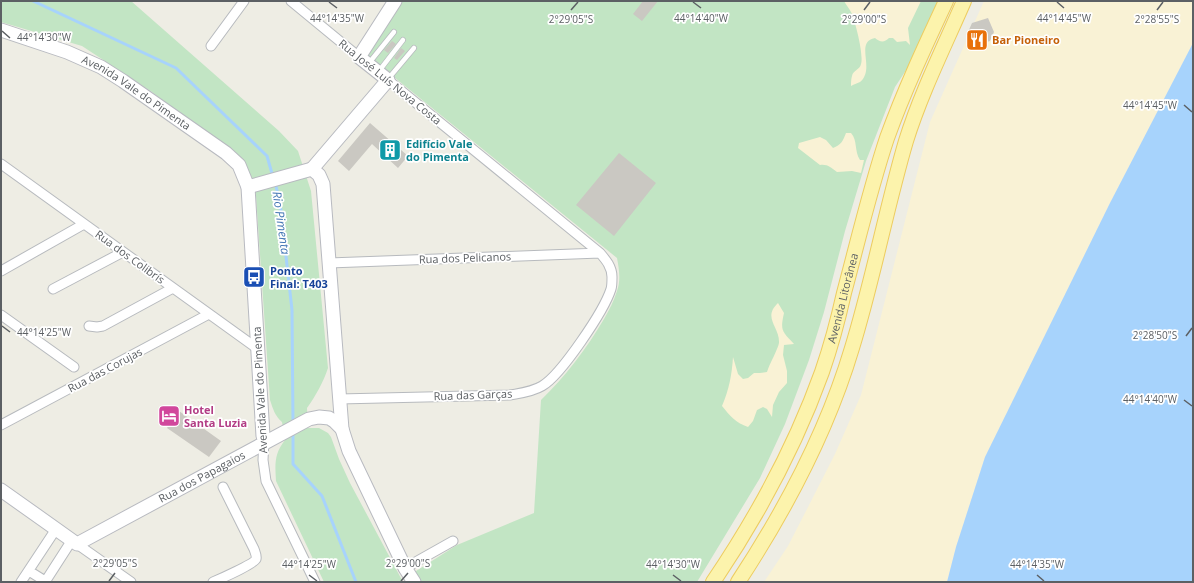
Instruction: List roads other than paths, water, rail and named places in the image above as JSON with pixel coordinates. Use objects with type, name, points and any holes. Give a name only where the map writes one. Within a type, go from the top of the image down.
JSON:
[{"type":"main road","name":"Avenida Litorânea","points":[[713,582],[765,497],[793,443],[810,403],[836,326],[871,191],[888,137],[923,51],[946,1]]},
{"type":"main road","name":"Avenida Litorânea","points":[[738,582],[792,493],[812,454],[833,403],[852,347],[914,118],[924,91],[964,1]]},
{"type":"main road","points":[[923,51],[921,65],[913,86],[917,94],[924,91]]},
{"type":"main road","points":[[896,116],[902,114],[908,118],[901,145],[902,158]]},
{"type":"street","points":[[211,46],[244,1]]},
{"type":"street","name":"Rua José Luís Nova Costa","points":[[291,1],[600,253]]},
{"type":"street","points":[[254,186],[312,169],[373,69],[394,1]]},
{"type":"street","name":"Avenida Vale do Pimenta","points":[[1,30],[85,59],[124,81],[231,157],[254,186],[258,349],[264,440],[264,469],[266,480],[315,582]]},
{"type":"street","name":"Rua dos Colibrís","points":[[1,164],[258,349]]},
{"type":"street","points":[[312,169],[319,175],[323,184],[342,428],[349,451],[405,568],[414,582]]},
{"type":"street","points":[[1,272],[84,224]]},
{"type":"street","points":[[53,289],[123,252]]},
{"type":"street","name":"Rua dos Pelicanos","points":[[329,263],[600,253]]},
{"type":"street","name":"Rua das Garças","points":[[339,399],[510,395],[533,391],[542,386],[551,380],[566,362],[602,310],[611,289],[612,275],[609,265],[600,253]]},
{"type":"street","points":[[89,326],[103,326],[173,288]]},
{"type":"street","name":"Rua das Corujas","points":[[1,425],[209,314]]},
{"type":"street","points":[[1,315],[74,367]]},
{"type":"street","points":[[339,399],[329,418],[342,428]]},
{"type":"street","name":"Rua dos Papagaios","points":[[74,542],[264,440],[278,435],[309,419],[319,417],[329,418]]},
{"type":"street","points":[[213,582],[254,562],[256,559],[254,549],[223,487]]},
{"type":"street","points":[[1,490],[131,582]]},
{"type":"street","points":[[21,582],[56,529]]},
{"type":"street","points":[[405,568],[453,541]]},
{"type":"street","points":[[29,570],[45,582],[74,542]]},
{"type":"lane","points":[[373,69],[394,32]]},
{"type":"lane","points":[[373,69],[403,40]]},
{"type":"lane","points":[[373,69],[414,48]]},
{"type":"water","points":[[1193,43],[1193,582],[947,582],[956,547],[985,457],[1110,203]]},
{"type":"waterway","name":"Rio Pimenta","points":[[33,1],[176,68],[267,156],[273,177]]},
{"type":"waterway","name":"Rio Pimenta","points":[[275,182],[280,203],[292,310],[293,423]]},
{"type":"waterway","name":"Rio Pimenta","points":[[293,433],[293,464],[322,496],[356,582]]},
{"type":"place","name":"Bar Pioneiro","points":[[977,40]]},
{"type":"place","name":"Edifício Vale do Pimenta","points":[[390,150]]},
{"type":"place","name":"Ponto Final: T403","points":[[254,277]]},
{"type":"place","name":"Hotel Santa Luzia","points":[[169,416]]}]
